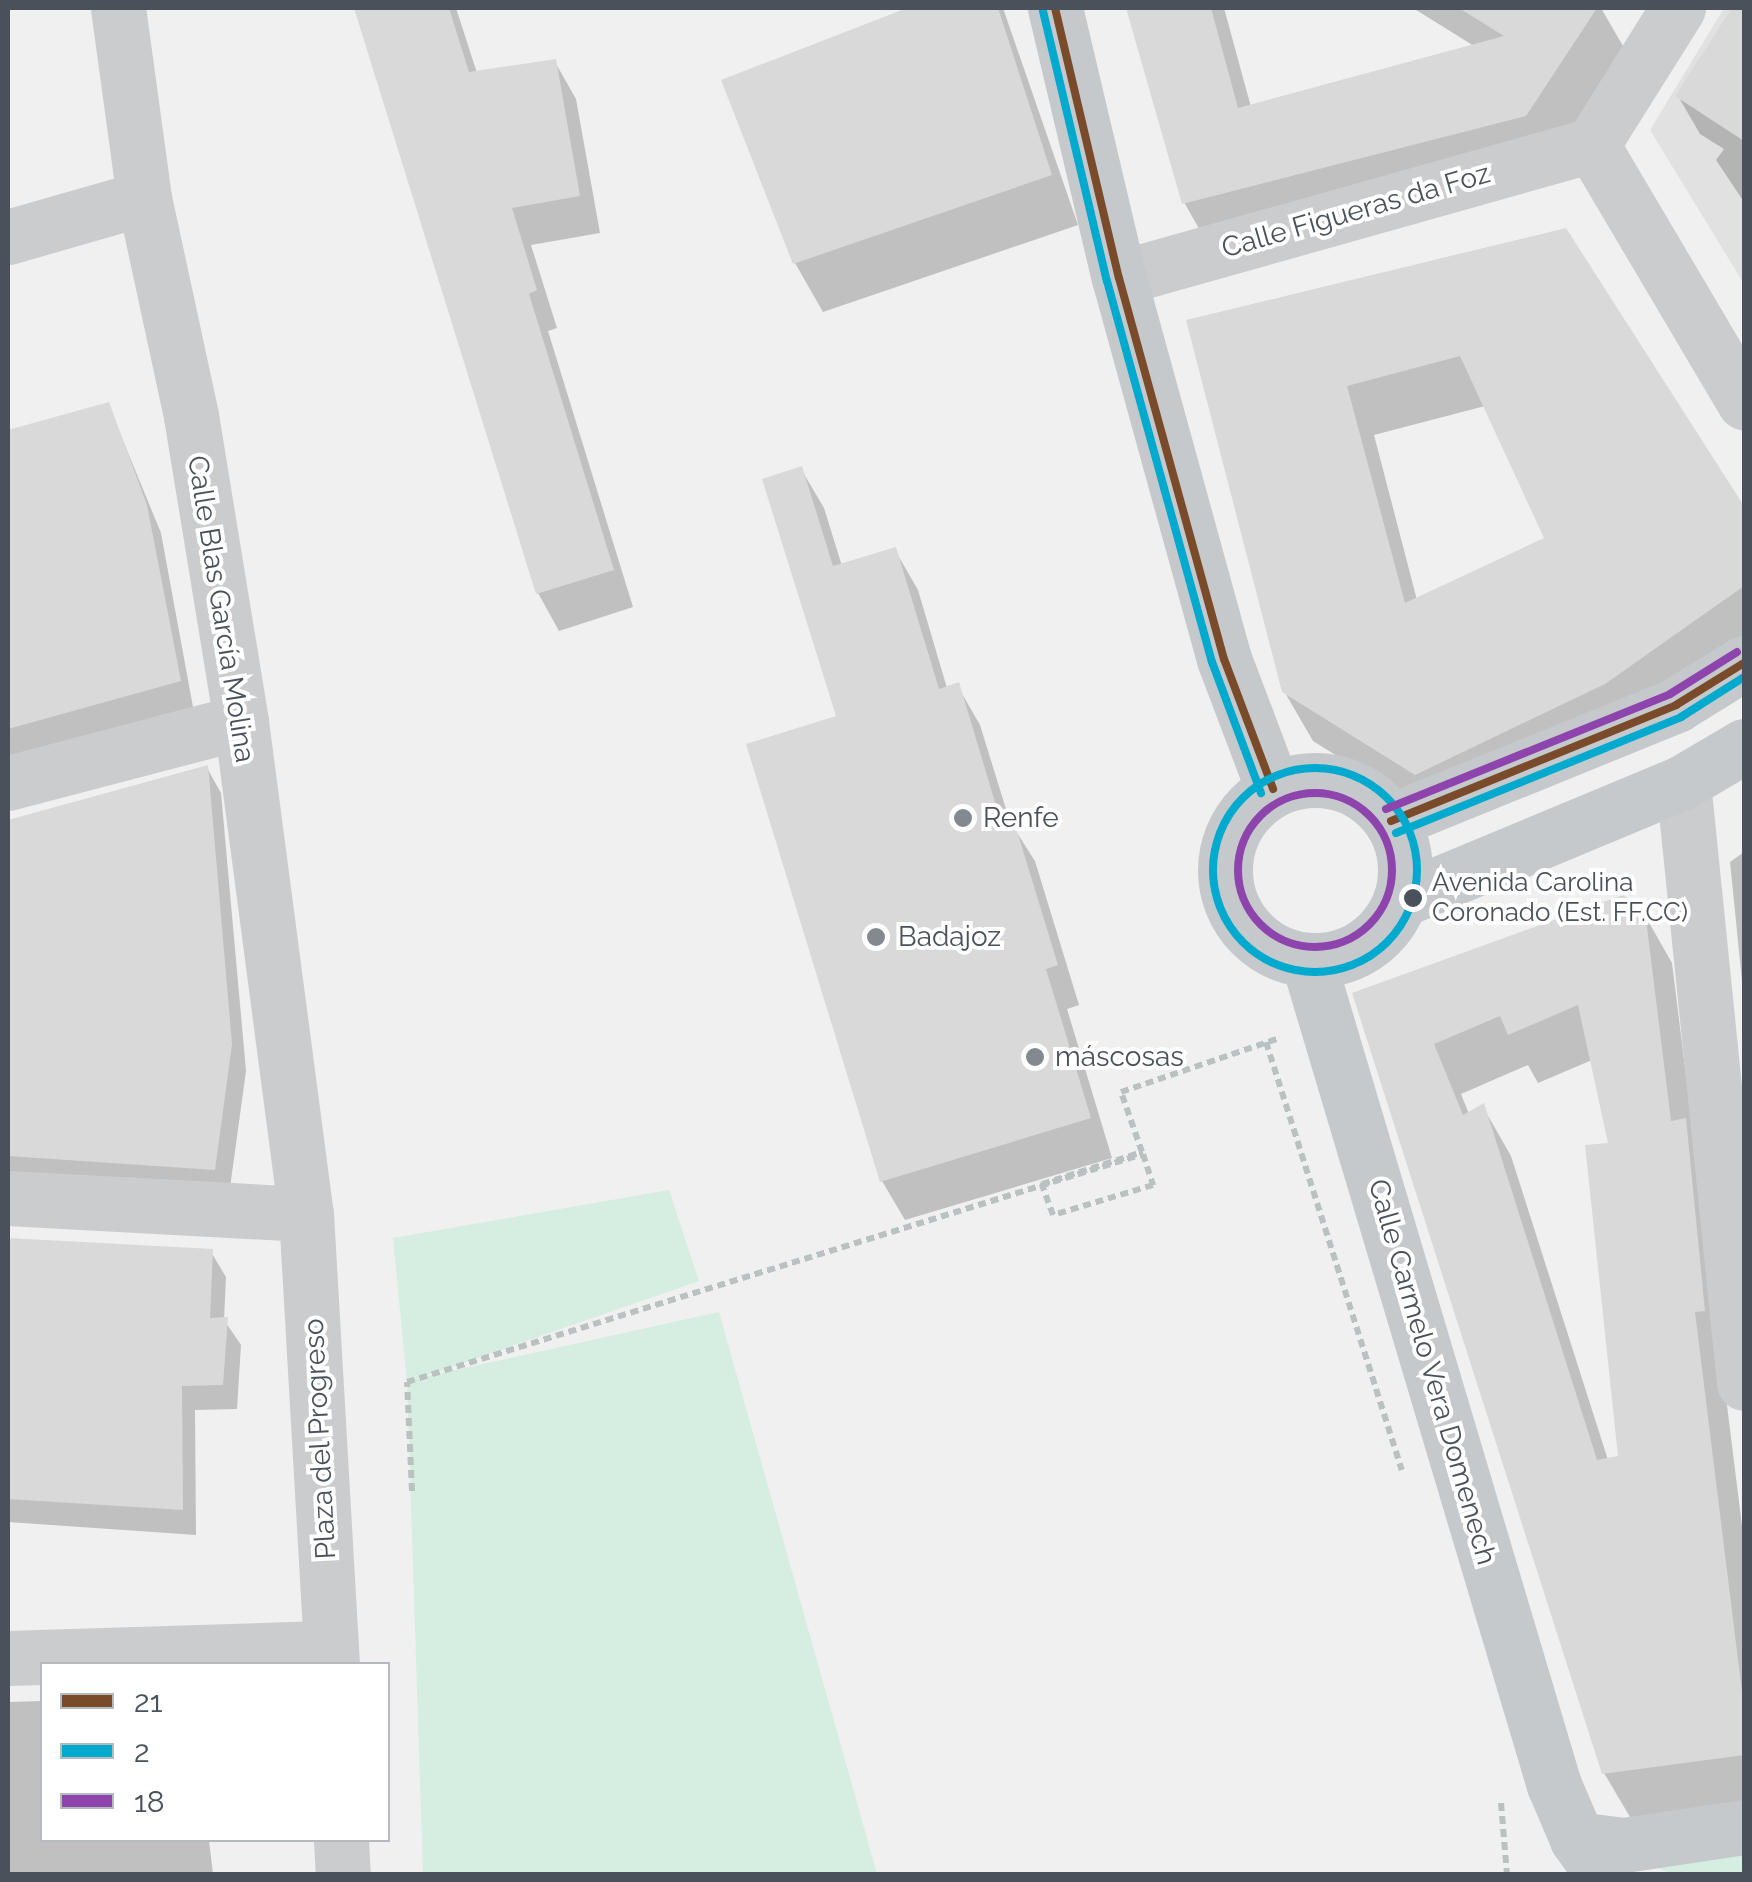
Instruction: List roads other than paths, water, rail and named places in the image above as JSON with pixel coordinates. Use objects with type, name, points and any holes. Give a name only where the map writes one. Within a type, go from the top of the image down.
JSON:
[{"type":"main road","points":[[1056,8],[1119,278],[1224,660],[1273,789]]},
{"type":"main road","points":[[1391,821],[1676,705],[1744,664]]},
{"type":"main road","points":[[1400,900],[1683,782],[1744,746]]},
{"type":"main road","points":[[1325,780],[1374,801],[1391,821],[1402,846],[1400,900],[1386,926],[1364,946],[1308,960],[1278,953],[1255,937],[1236,914],[1226,887],[1234,830],[1273,789],[1325,780]]},
{"type":"main road","name":"Calle Carmelo Vera Domenech","points":[[1308,960],[1576,1862]]},
{"type":"main road","points":[[1576,1862],[1624,1844],[1744,1827]]},
{"type":"street","name":"Calle Blas García Molina","points":[[118,8],[144,198],[191,416],[240,722],[306,1214]]},
{"type":"street","points":[[1678,8],[1592,145],[1744,402]]},
{"type":"street","name":"Calle Figueras da Foz","points":[[1119,278],[1592,145]]},
{"type":"street","points":[[8,237],[144,198]]},
{"type":"street","points":[[8,784],[240,722]]},
{"type":"street","points":[[1683,782],[1729,1075],[1742,1348]]},
{"type":"street","points":[[8,1198],[306,1214]]},
{"type":"street","name":"Plaza del Progreso","points":[[306,1214],[332,1656]]},
{"type":"street","points":[[8,1658],[332,1656]]},
{"type":"street","points":[[341,1842],[343,1874]]},
{"type":"place","name":"Renfe","points":[[963,818]]},
{"type":"place","name":"Avenida Carolina Coronado (Est. FF.CC)","points":[[1413,898]]},
{"type":"place","name":"Badajoz","points":[[876,937]]},
{"type":"place","name":"máscosas","points":[[1035,1057]]}]
